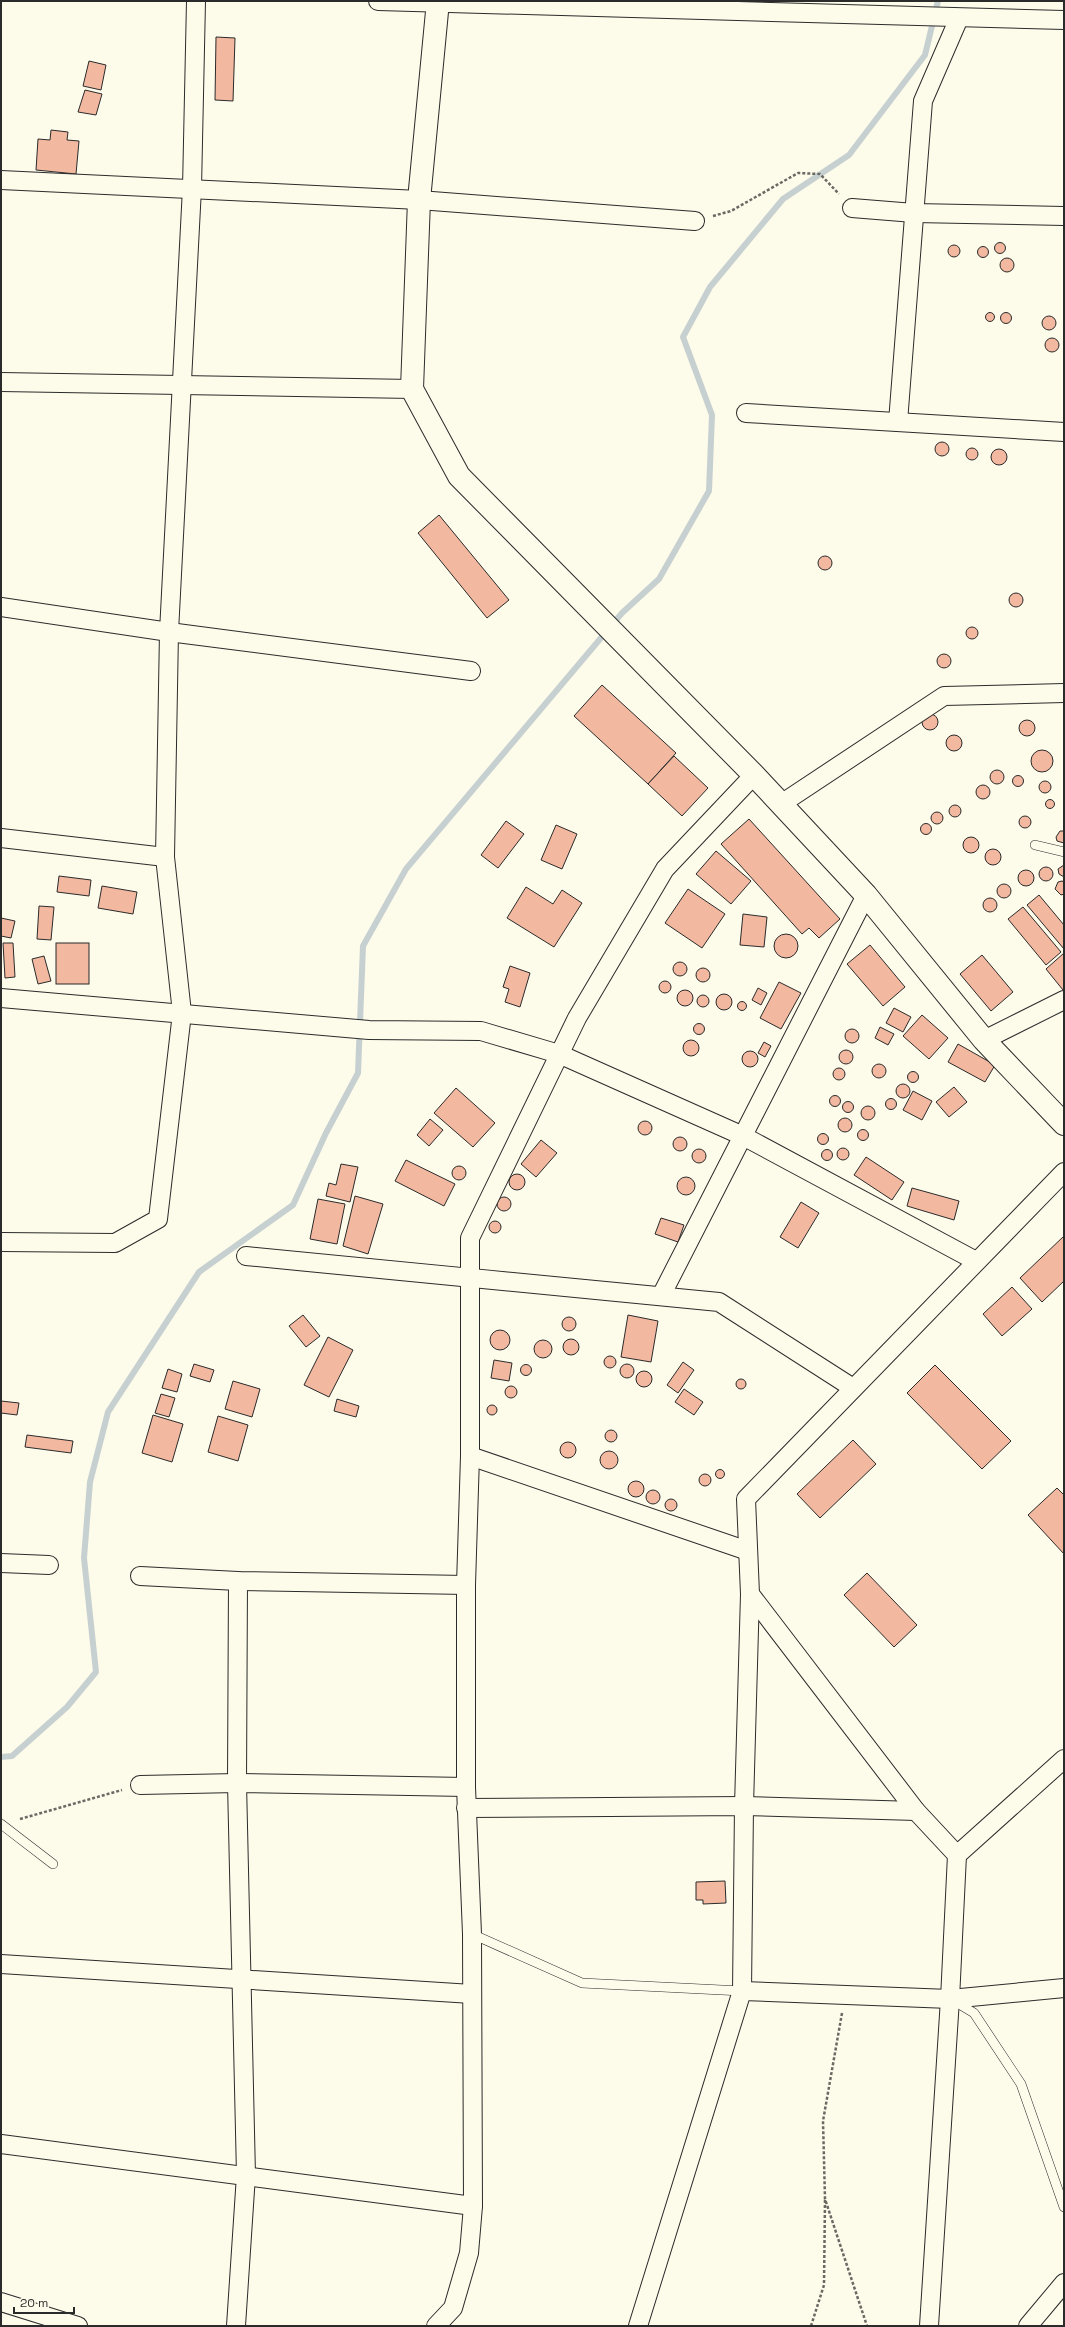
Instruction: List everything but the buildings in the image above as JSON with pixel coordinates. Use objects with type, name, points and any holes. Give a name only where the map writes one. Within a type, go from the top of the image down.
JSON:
[{"type":"street","points":[[1,1242],[115,1243],[158,1219],[182,1013],[165,857],[169,632],[192,188],[196,1]]},
{"type":"street","points":[[378,1],[729,6],[952,17],[1064,20]]},
{"type":"street","points":[[438,2],[419,200],[412,389],[460,476],[754,776],[866,895],[984,1040],[1064,1124]]},
{"type":"street","points":[[898,422],[923,101],[952,17]]},
{"type":"street","points":[[1,180],[419,200],[695,221]]},
{"type":"street","points":[[852,208],[914,213],[1064,216]]},
{"type":"street","points":[[1,382],[412,389]]},
{"type":"street","points":[[746,413],[1064,432]]},
{"type":"street","points":[[1,607],[169,632],[471,672]]},
{"type":"street","points":[[781,804],[944,696],[1064,693]]},
{"type":"street","points":[[436,2326],[453,2308],[469,2253],[473,2206],[472,1934],[466,1808],[466,1585],[470,1456],[470,1238],[577,1018],[666,869],[754,776]]},
{"type":"street","points":[[1,838],[165,857]]},
{"type":"street","points":[[661,1296],[866,895]]},
{"type":"street","points":[[1,998],[351,1027],[369,1030],[481,1031],[559,1054],[743,1136],[976,1261]]},
{"type":"street","points":[[984,1040],[1064,1000]]},
{"type":"street","points":[[638,2326],[742,1991],[744,1806],[750,1594],[746,1499],[1064,1172]]},
{"type":"street","points":[[246,1256],[719,1302],[853,1388]]},
{"type":"street","points":[[470,1456],[748,1551]]},
{"type":"street","points":[[1,1563],[49,1565]]},
{"type":"street","points":[[140,1576],[238,1581],[466,1585]]},
{"type":"street","points":[[236,2326],[246,2175],[237,1783],[238,1581]]},
{"type":"street","points":[[750,1594],[916,1811],[957,1855]]},
{"type":"street","points":[[929,2326],[950,1999],[957,1855],[1064,1759]]},
{"type":"street","points":[[140,1785],[237,1783],[466,1787]]},
{"type":"street","points":[[466,1808],[744,1806],[916,1811]]},
{"type":"street","points":[[1,1964],[472,1994]]},
{"type":"street","points":[[742,1991],[950,1999],[1064,1988]]},
{"type":"street","points":[[1,2144],[473,2206]]},
{"type":"street","points":[[1028,2326],[1064,2283]]},
{"type":"street","points":[[1,2302],[78,2326]]},
{"type":"lane","points":[[1035,845],[1064,852]]},
{"type":"lane","points":[[1,1824],[53,1864]]},
{"type":"lane","points":[[472,1934],[582,1983],[742,1991]]},
{"type":"lane","points":[[950,1999],[974,2013],[1021,2084],[1064,2207]]},
{"type":"path","points":[[695,221],[731,211],[798,173],[820,174],[852,208]]},
{"type":"path","points":[[1,1824],[140,1785]]},
{"type":"path","points":[[811,2326],[824,2285],[825,2199],[823,2120],[845,1995]]},
{"type":"path","points":[[825,2199],[867,2326]]},
{"type":"waterway","points":[[1,1757],[12,1756],[67,1707],[96,1672],[84,1558],[90,1482],[108,1412],[199,1272],[293,1205],[326,1133],[358,1073],[363,946],[406,869],[622,613],[659,579],[709,491],[712,415],[683,337],[710,287],[783,199],[849,155],[925,55],[938,1]]}]
